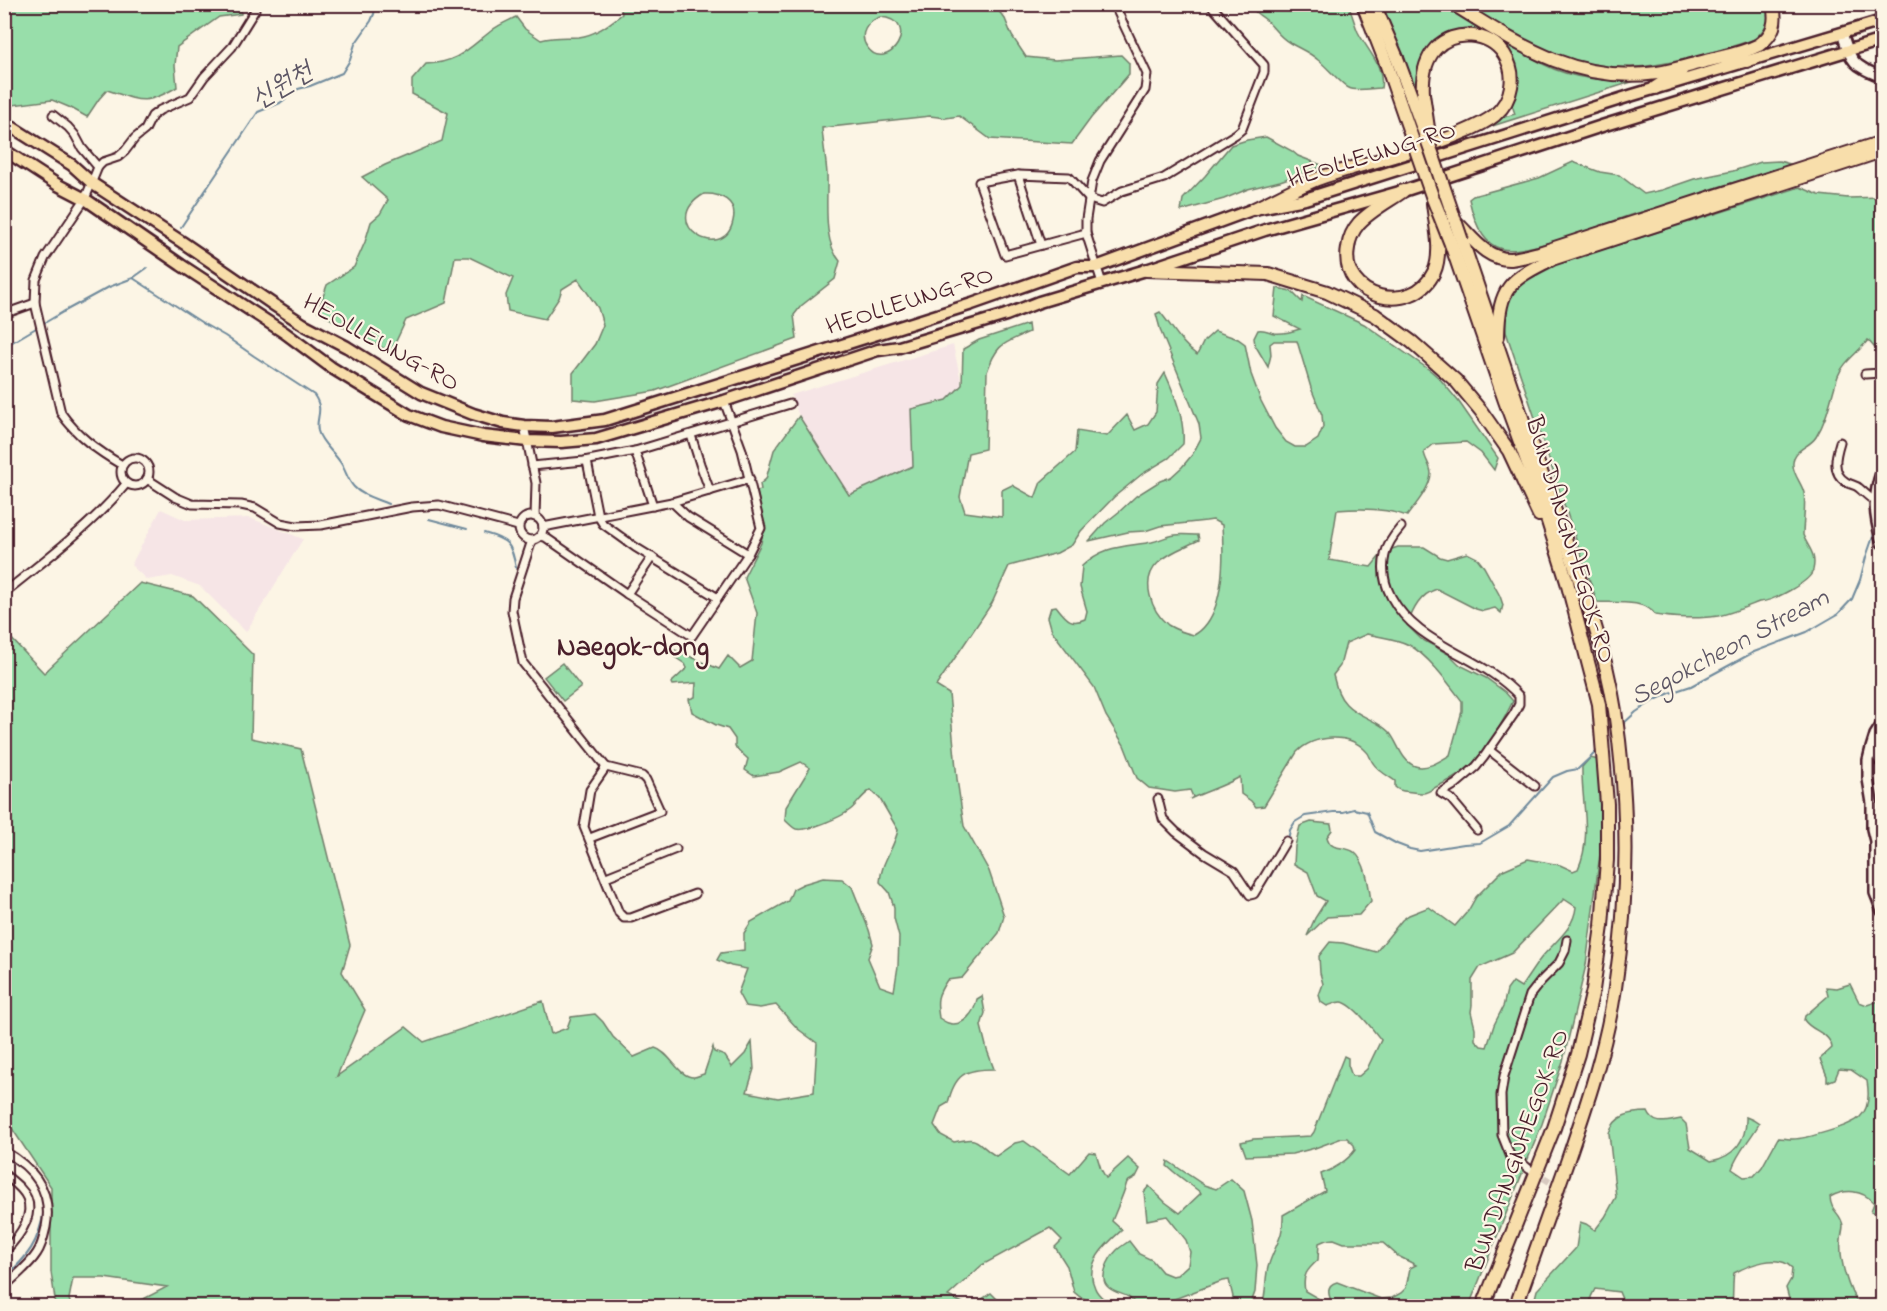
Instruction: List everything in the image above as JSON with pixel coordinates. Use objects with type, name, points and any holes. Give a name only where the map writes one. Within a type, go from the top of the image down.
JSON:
[{"type":"highway","name":"BUNDANGNAEGOK-RO","points":[[1363,4],[1434,148],[1462,241],[1530,443],[1586,598],[1606,663],[1618,730],[1624,782],[1626,861],[1624,916],[1615,989],[1597,1071],[1516,1306]]},
{"type":"highway","name":"BUNDANGNAEGOK-RO","points":[[1374,4],[1432,196],[1462,241],[1505,401],[1540,496],[1567,582],[1599,704],[1603,745],[1607,804],[1607,860],[1602,926],[1593,990],[1578,1054],[1554,1128],[1483,1306]]},
{"type":"highway","points":[[1453,4],[1549,59],[1577,69],[1604,74],[1634,75],[1658,73],[1751,49],[1767,39],[1774,28],[1773,4]]},
{"type":"highway","points":[[1254,209],[1320,178],[1434,148],[1485,122],[1505,104],[1512,77],[1506,59],[1497,45],[1487,39],[1479,36],[1460,36],[1442,43],[1430,56],[1424,71],[1422,87],[1434,148]]},
{"type":"highway","points":[[1718,58],[1748,61]]},
{"type":"highway","points":[[1655,88],[1687,66]]},
{"type":"highway","points":[[1498,343],[1500,308],[1505,291],[1522,274],[1552,259],[1882,142]]},
{"type":"highway","points":[[1462,241],[1488,254],[1512,259],[1539,253],[1882,151]]},
{"type":"highway","points":[[1403,190],[1358,224],[1350,237],[1346,258],[1352,278],[1364,290],[1383,297],[1403,298],[1420,289],[1433,273],[1438,247],[1432,196]]},
{"type":"highway","points":[[1146,270],[1268,274],[1327,292],[1375,315],[1412,342],[1456,381],[1481,411],[1509,452],[1533,500],[1567,582]]},
{"type":"main road","name":"HEOLLEUNG-RO","points":[[4,122],[72,165],[93,184],[303,324],[347,346],[421,393],[473,414],[503,423],[552,427],[605,420],[962,308],[1077,267],[1096,267],[1254,209],[1305,200],[1655,88],[1882,21]]},
{"type":"main road","name":"HEOLLEUNG-RO","points":[[4,150],[58,185],[85,199],[285,333],[332,368],[409,415],[441,427],[483,436],[561,442],[596,439],[724,401],[878,350],[899,348],[1265,230],[1403,190],[1882,40]]},
{"type":"street","points":[[122,465],[87,443],[71,428],[61,413],[35,303],[36,280],[45,258],[85,199],[98,167],[125,151],[145,130],[152,116],[190,97],[204,77],[232,47],[255,10],[254,4]]},
{"type":"street","points":[[1102,283],[1086,233],[1092,181],[1100,161],[1145,90],[1147,82],[1147,74],[1114,4]]},
{"type":"street","points":[[1086,233],[1005,255],[979,182],[1018,175],[1069,177],[1089,199],[1102,203],[1122,191],[1164,178],[1242,129],[1264,72],[1264,65],[1210,4]]},
{"type":"street","points":[[1842,33],[1848,51],[1856,64],[1882,77]]},
{"type":"street","points":[[53,115],[75,135],[82,148],[98,167]]},
{"type":"street","points":[[1018,175],[1041,245]]},
{"type":"street","points":[[4,302],[6,313],[35,303]]},
{"type":"street","points":[[1865,374],[1882,373]]},
{"type":"street","points":[[518,526],[522,537],[532,540],[540,536],[545,537],[692,636],[748,554],[761,528],[750,479],[724,401]]},
{"type":"street","points":[[532,466],[587,461],[635,451],[790,404]]},
{"type":"street","points":[[524,426],[536,483],[535,517]]},
{"type":"street","points":[[691,435],[710,491]]},
{"type":"street","points":[[1840,442],[1835,462],[1841,477],[1844,481],[1857,487],[1866,497],[1875,501]]},
{"type":"street","points":[[635,451],[652,506]]},
{"type":"street","points":[[130,458],[140,458],[149,469],[147,479],[136,487],[126,484],[122,478],[122,465],[130,458]]},
{"type":"street","points":[[587,461],[598,516],[603,524],[718,598]]},
{"type":"street","points":[[1882,470],[1875,501],[1875,518],[1882,543]]},
{"type":"street","points":[[147,479],[175,497],[192,504],[241,505],[255,508],[280,523],[296,526],[321,525],[412,507],[439,505],[518,526]]},
{"type":"street","points":[[543,527],[672,502],[750,479]]},
{"type":"street","points":[[4,593],[106,506],[126,484]]},
{"type":"street","points":[[672,502],[688,517],[748,554]]},
{"type":"street","points":[[518,526],[525,517],[535,517],[543,527],[540,536]]},
{"type":"street","points":[[1401,527],[1392,538],[1384,555],[1384,577],[1390,596],[1419,629],[1503,681],[1519,696],[1519,704],[1514,714],[1476,767],[1441,793],[1463,811],[1477,830]]},
{"type":"street","points":[[532,540],[513,598],[512,611],[523,663],[606,767],[642,776],[646,780],[660,812],[590,838]]},
{"type":"street","points":[[627,594],[652,557]]},
{"type":"street","points":[[1882,724],[1875,735],[1868,760],[1872,829],[1875,841],[1875,893],[1882,911]]},
{"type":"street","points":[[1871,748],[1882,766]]},
{"type":"street","points":[[1489,750],[1535,786]]},
{"type":"street","points":[[606,767],[590,790],[584,827],[619,913],[624,918],[642,915],[695,894]]},
{"type":"street","points":[[1158,799],[1163,819],[1204,853],[1234,871],[1250,895],[1254,894],[1286,841]]},
{"type":"street","points":[[606,877],[676,849]]},
{"type":"street","points":[[1529,1169],[1512,1160],[1502,1135],[1501,1095],[1504,1076],[1530,995],[1559,963],[1567,940]]},
{"type":"street","points":[[4,1151],[28,1168],[39,1181],[47,1197],[48,1218],[38,1252],[4,1287]]},
{"type":"street","points":[[4,1174],[27,1198],[29,1209],[24,1228],[4,1252]]},
{"type":"shaded area","points":[[953,345],[962,385],[947,400],[911,410],[913,466],[848,495],[799,416],[791,395]]},
{"type":"shaded area","points":[[161,509],[185,520],[250,518],[303,539],[246,632],[200,586],[172,576],[147,580],[131,565]]},
{"type":"green space","points":[[5,4],[241,4],[241,14],[219,17],[177,47],[175,65],[177,87],[157,97],[142,100],[107,90],[87,117],[52,100],[5,106]]},
{"type":"green space","points":[[1769,4],[1766,25],[1753,40],[1678,61],[1628,68],[1577,63],[1551,54],[1463,5]]},
{"type":"green space","points":[[620,5],[994,5],[1005,19],[1012,36],[1026,57],[1055,60],[1121,55],[1129,63],[1129,74],[1072,144],[990,139],[959,116],[946,118],[930,116],[822,128],[827,174],[828,232],[834,253],[840,261],[835,279],[801,306],[794,315],[797,339],[655,391],[595,401],[573,399],[573,373],[595,344],[603,325],[598,308],[578,279],[562,289],[559,298],[545,319],[508,311],[506,295],[513,278],[469,257],[455,257],[446,303],[406,320],[391,352],[358,336],[318,311],[327,285],[354,267],[371,222],[380,214],[388,200],[362,177],[442,141],[448,113],[412,94],[412,80],[426,64],[454,58],[497,27],[516,17],[525,29],[541,40],[591,34],[622,14]],"holes":[[[880,17],[893,20],[899,27],[900,35],[892,51],[884,55],[875,54],[867,47],[863,38],[868,25]],[[704,194],[722,197],[733,208],[733,221],[727,234],[718,239],[707,239],[697,235],[689,227],[687,217],[691,205]]]},
{"type":"green space","points":[[1250,5],[1348,5],[1358,32],[1378,65],[1382,80],[1381,88],[1356,90],[1346,86],[1315,57],[1286,41]]},
{"type":"green space","points":[[1380,5],[1444,6],[1554,69],[1591,79],[1641,79],[1486,128],[1501,118],[1515,114],[1512,105],[1518,79],[1511,57],[1500,42],[1440,38],[1419,98]]},
{"type":"green space","points":[[1266,137],[1298,156],[1324,166],[1181,211],[1183,199],[1231,145]]},
{"type":"green space","points":[[1779,161],[1790,164],[1714,188],[1677,203],[1634,214],[1548,243],[1514,250],[1495,246],[1483,236],[1469,199],[1539,178],[1573,162],[1600,172],[1619,175],[1644,194],[1761,162]]},
{"type":"green space","points":[[1800,187],[1819,195],[1848,198],[1882,197],[1882,342],[1874,347],[1868,340],[1844,366],[1838,376],[1820,430],[1813,441],[1796,454],[1793,463],[1794,471],[1804,493],[1803,535],[1813,555],[1814,564],[1811,575],[1781,595],[1718,616],[1695,618],[1662,616],[1655,615],[1645,606],[1637,604],[1597,602],[1506,332],[1506,310],[1510,296],[1535,271]]},
{"type":"green space","points":[[1277,288],[1291,291],[1302,302],[1303,296],[1364,324],[1440,379],[1498,458],[1494,470],[1481,453],[1466,442],[1434,444],[1424,452],[1431,471],[1428,485],[1407,516],[1373,509],[1337,510],[1329,560],[1371,567],[1379,557],[1398,547],[1424,547],[1447,559],[1467,553],[1477,558],[1484,567],[1503,605],[1501,613],[1495,608],[1483,611],[1437,589],[1422,599],[1409,619],[1407,625],[1421,639],[1450,655],[1460,665],[1486,678],[1513,701],[1493,738],[1476,760],[1454,778],[1426,793],[1399,790],[1395,787],[1395,781],[1377,768],[1367,752],[1359,745],[1341,738],[1322,739],[1304,746],[1297,752],[1264,806],[1256,807],[1241,794],[1240,777],[1190,799],[1193,797],[1190,790],[1175,792],[1149,788],[1137,778],[1124,745],[1106,716],[1094,687],[1052,631],[1048,617],[1051,607],[1056,606],[1072,621],[1085,619],[1087,611],[1080,587],[1082,566],[1090,559],[1106,550],[1180,535],[1198,535],[1199,540],[1172,553],[1158,563],[1150,578],[1150,595],[1157,612],[1171,627],[1194,635],[1204,627],[1212,615],[1220,585],[1223,553],[1222,525],[1213,520],[1160,526],[1089,541],[1105,523],[1136,496],[1171,477],[1182,467],[1201,438],[1199,424],[1161,332],[1156,314],[1160,312],[1181,340],[1197,355],[1204,341],[1215,331],[1238,339],[1245,344],[1251,374],[1261,401],[1275,428],[1286,442],[1295,447],[1306,447],[1318,439],[1323,427],[1322,415],[1297,341],[1274,341],[1270,344],[1271,355],[1268,367],[1255,345],[1254,338],[1258,330],[1281,333],[1300,329],[1274,316]],"holes":[[[1367,634],[1409,645],[1438,670],[1462,701],[1462,711],[1450,755],[1429,766],[1420,767],[1410,764],[1389,732],[1343,701],[1333,675],[1340,666],[1346,643]]]},
{"type":"green space","points":[[1028,324],[1029,332],[1002,346],[994,355],[987,372],[985,449],[968,453],[960,497],[965,512],[1002,517],[1002,490],[1012,485],[1035,498],[1041,482],[1075,452],[1077,431],[1107,436],[1127,415],[1135,430],[1148,424],[1156,412],[1158,384],[1165,373],[1181,417],[1183,444],[1169,458],[1142,474],[1114,497],[1081,531],[1072,545],[1057,553],[1009,566],[992,603],[936,686],[949,694],[964,826],[989,871],[1004,916],[999,933],[962,978],[947,980],[939,994],[938,1002],[939,1018],[954,1024],[968,1017],[977,999],[982,996],[985,1013],[981,1026],[994,1069],[976,1070],[958,1079],[948,1103],[941,1107],[934,1125],[941,1135],[954,1142],[974,1140],[996,1156],[1015,1143],[1024,1141],[1070,1174],[1089,1152],[1096,1153],[1106,1178],[1128,1158],[1140,1169],[1136,1177],[1127,1182],[1112,1221],[1122,1230],[1103,1248],[1092,1271],[1096,1290],[1108,1303],[1104,1306],[1080,1297],[1074,1292],[1067,1266],[1055,1247],[1062,1240],[1050,1228],[982,1265],[948,1296],[969,1306],[130,1306],[167,1287],[104,1278],[73,1278],[69,1299],[71,1306],[56,1306],[51,1272],[51,1187],[5,1118],[4,631],[44,673],[140,583],[193,596],[253,655],[251,738],[301,749],[350,945],[342,972],[365,1010],[337,1076],[406,1027],[424,1042],[543,1001],[551,1034],[567,1028],[571,1017],[595,1014],[613,1037],[634,1057],[655,1048],[665,1054],[684,1073],[694,1077],[704,1074],[713,1047],[714,1052],[725,1056],[732,1067],[745,1054],[752,1042],[754,1069],[747,1092],[778,1098],[814,1092],[817,1043],[798,1029],[776,1005],[760,1008],[745,1006],[738,993],[747,969],[717,960],[721,953],[744,950],[744,933],[751,922],[788,901],[793,889],[823,878],[842,879],[852,887],[869,930],[873,944],[868,958],[880,986],[894,991],[899,937],[889,892],[880,882],[898,830],[880,799],[871,790],[850,810],[832,820],[808,828],[792,827],[785,820],[786,807],[810,768],[801,762],[779,772],[754,776],[745,770],[748,759],[735,747],[735,739],[728,729],[692,712],[689,699],[695,697],[696,683],[672,685],[671,683],[687,668],[673,656],[675,650],[719,669],[728,656],[740,668],[752,661],[757,613],[744,577],[761,543],[764,526],[757,491],[761,490],[760,484],[766,479],[774,450],[799,416],[849,495],[913,466],[911,409],[947,400],[962,385],[963,349],[979,340]]},
{"type":"green space","points":[[562,663],[581,687],[563,701],[544,677]]},
{"type":"green space","points":[[1590,758],[1599,760],[1600,853],[1586,965],[1563,1061],[1542,1124],[1469,1306],[1334,1306],[1329,1289],[1337,1282],[1381,1299],[1392,1298],[1406,1288],[1410,1268],[1416,1265],[1398,1256],[1383,1243],[1344,1243],[1334,1239],[1319,1243],[1318,1260],[1308,1270],[1304,1281],[1305,1291],[1321,1300],[1326,1306],[1262,1306],[1267,1269],[1281,1235],[1283,1215],[1325,1191],[1321,1174],[1340,1164],[1355,1150],[1354,1145],[1347,1138],[1342,1138],[1292,1154],[1246,1156],[1241,1142],[1253,1139],[1311,1136],[1344,1056],[1348,1058],[1352,1076],[1359,1076],[1367,1069],[1381,1040],[1363,1018],[1346,1003],[1327,1006],[1321,1002],[1319,995],[1323,984],[1319,956],[1330,942],[1376,952],[1402,920],[1429,907],[1455,926],[1476,897],[1503,870],[1528,859],[1560,865],[1573,871],[1578,869],[1586,831],[1582,767]],"holes":[[[1564,899],[1576,907],[1572,922],[1541,958],[1521,987],[1513,982],[1507,990],[1503,1007],[1487,1047],[1481,1046],[1475,1040],[1471,1012],[1472,980],[1480,967],[1512,953]]]},
{"type":"green space","points":[[1311,822],[1331,824],[1332,830],[1327,837],[1331,845],[1350,850],[1358,856],[1366,875],[1371,901],[1359,915],[1327,917],[1307,936],[1326,901],[1317,896],[1308,872],[1294,864],[1295,846],[1300,826]]},
{"type":"green space","points":[[1850,984],[1859,1002],[1867,1005],[1882,1000],[1882,1216],[1871,1211],[1874,1203],[1859,1193],[1847,1192],[1830,1197],[1832,1206],[1843,1226],[1841,1256],[1845,1274],[1860,1306],[1791,1306],[1786,1288],[1791,1279],[1792,1268],[1779,1261],[1771,1261],[1755,1264],[1734,1273],[1731,1306],[1625,1306],[1619,1292],[1595,1289],[1591,1297],[1591,1306],[1533,1306],[1537,1290],[1576,1248],[1580,1222],[1595,1230],[1616,1197],[1609,1133],[1619,1118],[1629,1114],[1648,1112],[1654,1120],[1658,1121],[1681,1119],[1686,1124],[1690,1148],[1711,1161],[1726,1156],[1738,1146],[1744,1133],[1746,1117],[1753,1120],[1759,1124],[1740,1152],[1732,1169],[1744,1177],[1754,1176],[1762,1167],[1778,1138],[1793,1139],[1817,1134],[1838,1128],[1860,1117],[1867,1105],[1867,1081],[1851,1070],[1839,1069],[1835,1079],[1827,1082],[1820,1059],[1832,1048],[1831,1043],[1804,1020],[1805,1016],[1828,996],[1826,987],[1837,988]]},
{"type":"green space","points":[[1168,1161],[1204,1185],[1216,1189],[1231,1179],[1244,1191],[1252,1221],[1257,1265],[1255,1292],[1250,1306],[1230,1306],[1233,1297],[1229,1280],[1156,1306],[1136,1306],[1130,1298],[1109,1288],[1106,1284],[1104,1274],[1108,1263],[1117,1250],[1129,1241],[1139,1254],[1152,1260],[1162,1272],[1172,1276],[1177,1275],[1188,1265],[1190,1252],[1186,1240],[1167,1216],[1147,1220],[1144,1192],[1149,1186],[1180,1213],[1201,1193],[1167,1166]]},
{"type":"green space","points":[[991,1293],[1004,1306],[972,1306]]},
{"type":"waterway","name":"신원천","points":[[181,227],[258,112],[280,103],[298,89],[342,73],[350,60],[355,44],[371,21],[376,4]]},
{"type":"waterway","name":"신원천","points":[[4,347],[63,312],[109,287],[133,278],[147,268]]},
{"type":"waterway","points":[[133,278],[314,395],[319,405],[318,431],[342,465],[352,484],[361,493],[388,504]]},
{"type":"waterway","name":"Segokcheon Stream","points":[[1880,517],[1882,511]]},
{"type":"waterway","points":[[429,519],[467,529]]},
{"type":"waterway","name":"Segokcheon Stream","points":[[1622,725],[1653,701],[1691,686],[1754,652],[1807,632],[1838,614],[1852,599],[1875,531]]},
{"type":"waterway","points":[[484,533],[508,544],[516,568]]},
{"type":"waterway","name":"Segokcheon Stream","points":[[1288,840],[1295,822],[1305,816],[1354,809],[1367,812],[1375,832],[1410,849],[1420,851],[1480,843],[1509,826],[1553,777],[1578,769],[1597,751]]},
{"type":"waterway","name":"Segokcheon Stream","points":[[1270,877],[1287,845]]},
{"type":"waterway","points":[[4,1156],[26,1171]]},
{"type":"waterway","points":[[4,1278],[20,1263],[31,1248],[39,1231],[44,1210]]},
{"type":"tunnel","points":[[1535,1172],[1566,1192]]},
{"type":"district","name":"Naegok-dong","points":[[633,645]]}]
